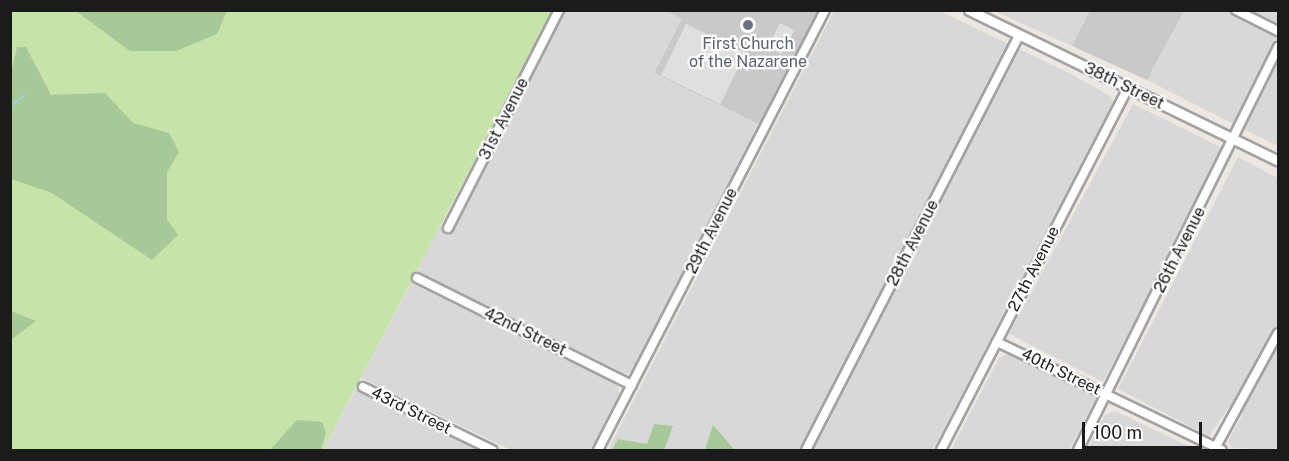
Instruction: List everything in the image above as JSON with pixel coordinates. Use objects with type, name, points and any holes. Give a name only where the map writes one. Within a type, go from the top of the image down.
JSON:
[{"type":"street","name":"31st Avenue","points":[[448,228],[559,10]]},
{"type":"street","name":"29th Avenue","points":[[598,450],[825,10]]},
{"type":"street","name":"38th Street","points":[[969,10],[1278,161]]},
{"type":"street","points":[[1236,10],[1278,32]]},
{"type":"street","name":"28th Avenue","points":[[806,450],[1019,35]]},
{"type":"street","name":"26th Avenue","points":[[1078,450],[1278,47]]},
{"type":"street","name":"27th Avenue","points":[[941,450],[1128,88]]},
{"type":"street","name":"42nd Street","points":[[417,278],[632,386]]},
{"type":"street","points":[[1217,450],[1278,333]]},
{"type":"street","name":"40th Street","points":[[998,342],[1217,450]]},
{"type":"street","name":"43rd Street","points":[[363,387],[492,450]]},
{"type":"shaded area","points":[[1090,10],[1184,11],[1147,80],[1072,46]]},
{"type":"shaded area","points":[[566,11],[665,11],[683,18],[654,73],[760,125],[634,371],[626,374],[416,272],[440,226],[452,233]]},
{"type":"shaded area","points":[[665,11],[818,11],[760,125],[654,73],[682,19]]},
{"type":"shaded area","points":[[834,11],[940,11],[1069,73],[1110,96],[1113,102],[933,450],[608,450]]},
{"type":"shaded area","points":[[994,11],[1090,11],[1072,46]]},
{"type":"shaded area","points":[[1184,11],[1278,11],[1278,146],[1147,80]]},
{"type":"shaded area","points":[[780,23],[794,30],[782,54],[768,47]]},
{"type":"shaded area","points":[[686,24],[745,53],[720,104],[661,75]]},
{"type":"shaded area","points":[[1133,104],[1220,147],[1223,154],[1103,382],[1009,334]]},
{"type":"shaded area","points":[[1238,157],[1278,178],[1278,450],[1232,448],[1228,441],[1243,414],[1229,407],[1209,436],[1118,389]]},
{"type":"shaded area","points":[[411,283],[617,385],[620,394],[590,450],[511,450],[361,378]]},
{"type":"shaded area","points":[[1008,354],[1097,396],[1069,450],[951,450],[999,358]]},
{"type":"shaded area","points":[[355,390],[478,450],[323,450]]},
{"type":"shaded area","points":[[1115,411],[1197,450],[1087,450],[1105,415]]},
{"type":"green space","points":[[10,11],[553,11],[323,450],[11,450]]},
{"type":"green space","points":[[76,11],[227,11],[217,34],[176,51],[130,51]]},
{"type":"green space","points":[[17,47],[26,47],[51,95],[105,93],[133,123],[169,133],[179,152],[167,172],[167,219],[178,235],[152,260],[52,193],[11,179],[11,73]]},
{"type":"green space","points":[[11,311],[36,321],[10,340]]},
{"type":"green space","points":[[297,420],[322,422],[326,432],[321,450],[270,450]]},
{"type":"green space","points":[[654,424],[673,426],[664,450],[612,450],[618,439],[647,444]]},
{"type":"green space","points":[[713,425],[733,448],[734,450],[705,450]]},
{"type":"waterway","points":[[10,107],[25,95]]},
{"type":"place","name":"First Church of the Nazarene","points":[[748,25]]}]
